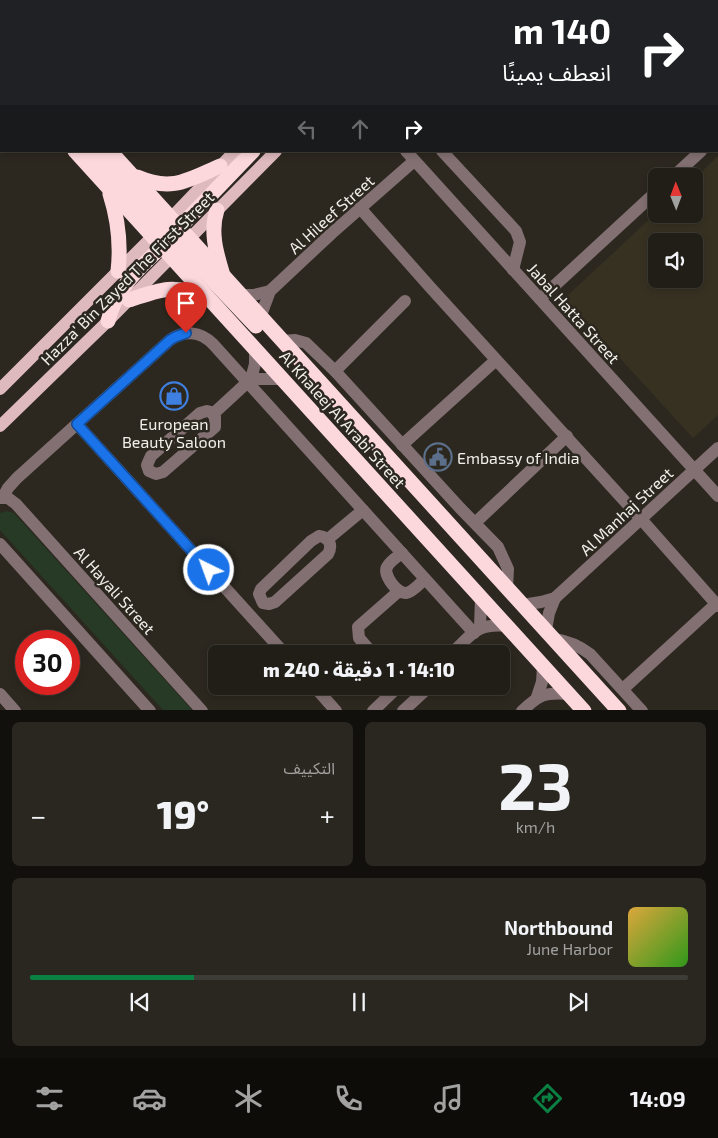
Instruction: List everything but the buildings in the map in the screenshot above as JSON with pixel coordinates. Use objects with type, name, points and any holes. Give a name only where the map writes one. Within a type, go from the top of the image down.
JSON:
[{"type":"highway","name":"Al Khaleej Al Arabi Street","points":[[76,152],[109,190],[224,276],[260,318],[618,710]]},
{"type":"highway","points":[[91,152],[252,323],[277,336]]},
{"type":"highway","name":"Al Khaleej Al Arabi Street","points":[[111,152],[134,176],[210,299],[584,710]]},
{"type":"highway","points":[[108,321],[111,309],[118,295],[252,152]]},
{"type":"highway","points":[[134,176],[150,183],[164,185],[180,182],[220,166]]},
{"type":"highway","points":[[109,190],[119,235],[118,271]]},
{"type":"highway","points":[[217,210],[214,239],[224,276]]},
{"type":"highway","points":[[129,300],[159,290],[176,288],[210,299]]},
{"type":"main road","name":"Hazza' Bin Zayed The First Street","points":[[0,426],[129,300],[220,166],[234,152]]},
{"type":"main road","name":"Hazza' Bin Zayed The First Street","points":[[0,389],[118,271],[217,210],[275,152]]},
{"type":"street","points":[[443,152],[516,231],[520,242],[513,270]]},
{"type":"street","points":[[683,168],[700,152]]},
{"type":"street","name":"Jabal Hatta Street","points":[[410,156],[718,496]]},
{"type":"street","name":"Al Hileef Street","points":[[260,318],[270,291],[360,208],[410,156]]},
{"type":"street","points":[[540,299],[648,199]]},
{"type":"street","points":[[360,208],[496,360],[642,518],[717,605],[623,689]]},
{"type":"street","points":[[240,295],[254,295],[270,291]]},
{"type":"street","name":"Al Khaleej Al Arabi Street","points":[[335,371],[405,301]]},
{"type":"street","points":[[1,498],[12,482],[165,344],[180,334],[192,333],[204,336],[249,380],[425,579],[477,630]]},
{"type":"street","points":[[277,336],[306,343],[335,371],[498,547],[508,569],[507,588]]},
{"type":"street","points":[[214,414],[249,380],[254,364],[255,349]]},
{"type":"street","name":"Al Khaleej Al Arabi Street","points":[[402,445],[496,360]]},
{"type":"street","points":[[249,380],[283,379]]},
{"type":"street","points":[[207,411],[214,414],[216,420],[212,429],[163,472],[156,474],[149,471],[147,465],[151,456],[200,413],[207,411]]},
{"type":"street","points":[[77,424],[277,645]]},
{"type":"street","points":[[474,522],[566,436]]},
{"type":"street","name":"Al Manhaj Street","points":[[550,635],[549,613],[555,598],[718,448]]},
{"type":"street","points":[[133,486],[149,471]]},
{"type":"street","name":"Al Hayali Street","points":[[1,498],[8,498],[16,504],[202,710]]},
{"type":"street","points":[[328,540],[363,510]]},
{"type":"street","points":[[319,536],[328,540],[331,545],[328,554],[295,584],[272,604],[266,604],[261,600],[259,594],[261,588],[311,541],[319,536]]},
{"type":"street","points":[[0,544],[150,710]]},
{"type":"street","points":[[402,553],[386,570],[387,577],[399,591],[404,593],[410,592],[425,579]]},
{"type":"street","points":[[365,645],[359,638],[358,628],[360,624],[399,591]]},
{"type":"street","points":[[477,630],[482,613],[481,598]]},
{"type":"street","name":"Al Manhaj Street","points":[[522,605],[555,598]]},
{"type":"street","points":[[246,612],[261,600]]},
{"type":"street","points":[[460,645],[477,630],[493,626],[508,626]]},
{"type":"street","points":[[550,635],[580,646],[590,654],[642,710]]},
{"type":"street","points":[[537,697],[542,682],[543,666]]},
{"type":"street","points":[[0,694],[15,710]]},
{"type":"street","points":[[522,710],[537,697],[569,694]]},
{"type":"street","points":[[322,695],[336,710]]},
{"type":"street","points":[[373,710],[389,695]]},
{"type":"street","points":[[403,710],[420,695]]},
{"type":"shaded area","points":[[718,156],[718,415],[693,438],[565,298],[648,220],[648,223],[703,223],[703,170]]},
{"type":"green space","points":[[6,511],[14,513],[192,710],[163,710],[0,530],[0,513]]},
{"type":"place","name":"European Beauty Saloon","points":[[174,396]]},
{"type":"place","name":"Embassy of India","points":[[438,457]]},
{"type":"route","points":[[186,333],[170,340],[77,424],[209,570]]}]
